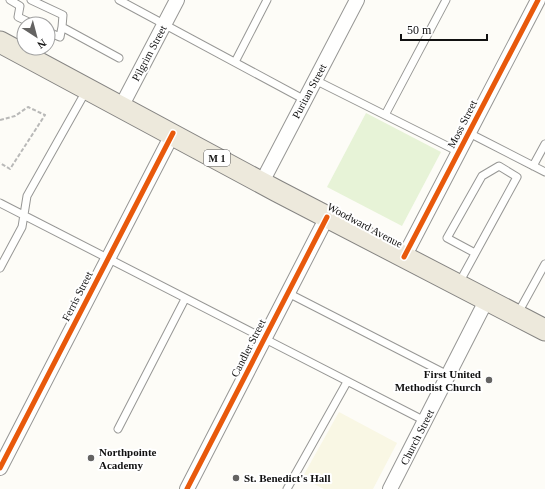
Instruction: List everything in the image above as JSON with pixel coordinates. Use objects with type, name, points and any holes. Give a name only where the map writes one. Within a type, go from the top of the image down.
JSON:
[{"type":"main road","name":"Woodward Avenue","points":[[0,42],[16,48]]},
{"type":"main road","name":"Woodward Avenue","points":[[34,56],[87,89],[327,217],[545,330]]},
{"type":"street","name":"Pilgrim Street","points":[[121,107],[177,0]]},
{"type":"street","name":"Puritan Street","points":[[262,182],[357,0]]},
{"type":"street","name":"Moss Street","points":[[404,257],[538,0]]},
{"type":"street","name":"Ferris Street","points":[[0,468],[173,134]]},
{"type":"street","name":"Candler Street","points":[[191,487],[327,217]]},
{"type":"street","name":"Church Street","points":[[390,489],[487,299]]},
{"type":"lane","points":[[10,0],[21,3],[18,16]]},
{"type":"lane","points":[[119,0],[305,100]]},
{"type":"lane","points":[[235,62],[267,0]]},
{"type":"lane","points":[[385,115],[446,0]]},
{"type":"lane","points":[[35,4],[50,12],[63,15],[60,37],[56,35]]},
{"type":"lane","points":[[62,27],[119,58]]},
{"type":"lane","points":[[315,80],[459,152]]},
{"type":"lane","points":[[0,268],[22,227],[25,216],[27,196],[87,89]]},
{"type":"lane","points":[[469,133],[545,172]]},
{"type":"lane","points":[[533,166],[545,144]]},
{"type":"lane","points":[[458,285],[517,177],[499,166],[482,176],[447,238],[475,253]]},
{"type":"lane","points":[[0,203],[107,260],[425,421]]},
{"type":"lane","points":[[517,315],[545,264]]},
{"type":"lane","points":[[288,294],[448,375]]},
{"type":"lane","points":[[118,429],[185,299]]},
{"type":"lane","points":[[287,489],[347,382]]},
{"type":"path","points":[[0,120],[15,116],[28,107],[45,115],[10,169],[0,163]]},
{"type":"shaded area","points":[[339,412],[397,443],[373,489],[324,489],[302,478]]},
{"type":"green space","points":[[366,113],[441,152],[402,226],[327,187]]},
{"type":"cycle path","points":[[404,257],[538,0]]},
{"type":"cycle path","points":[[0,468],[173,133]]},
{"type":"cycle path","points":[[187,489],[327,217]]},
{"type":"place","name":"First United Methodist Church","points":[[489,380]]},
{"type":"place","name":"Northpointe Academy","points":[[91,458]]},
{"type":"place","name":"St. Benedict's Hall","points":[[236,478]]}]
